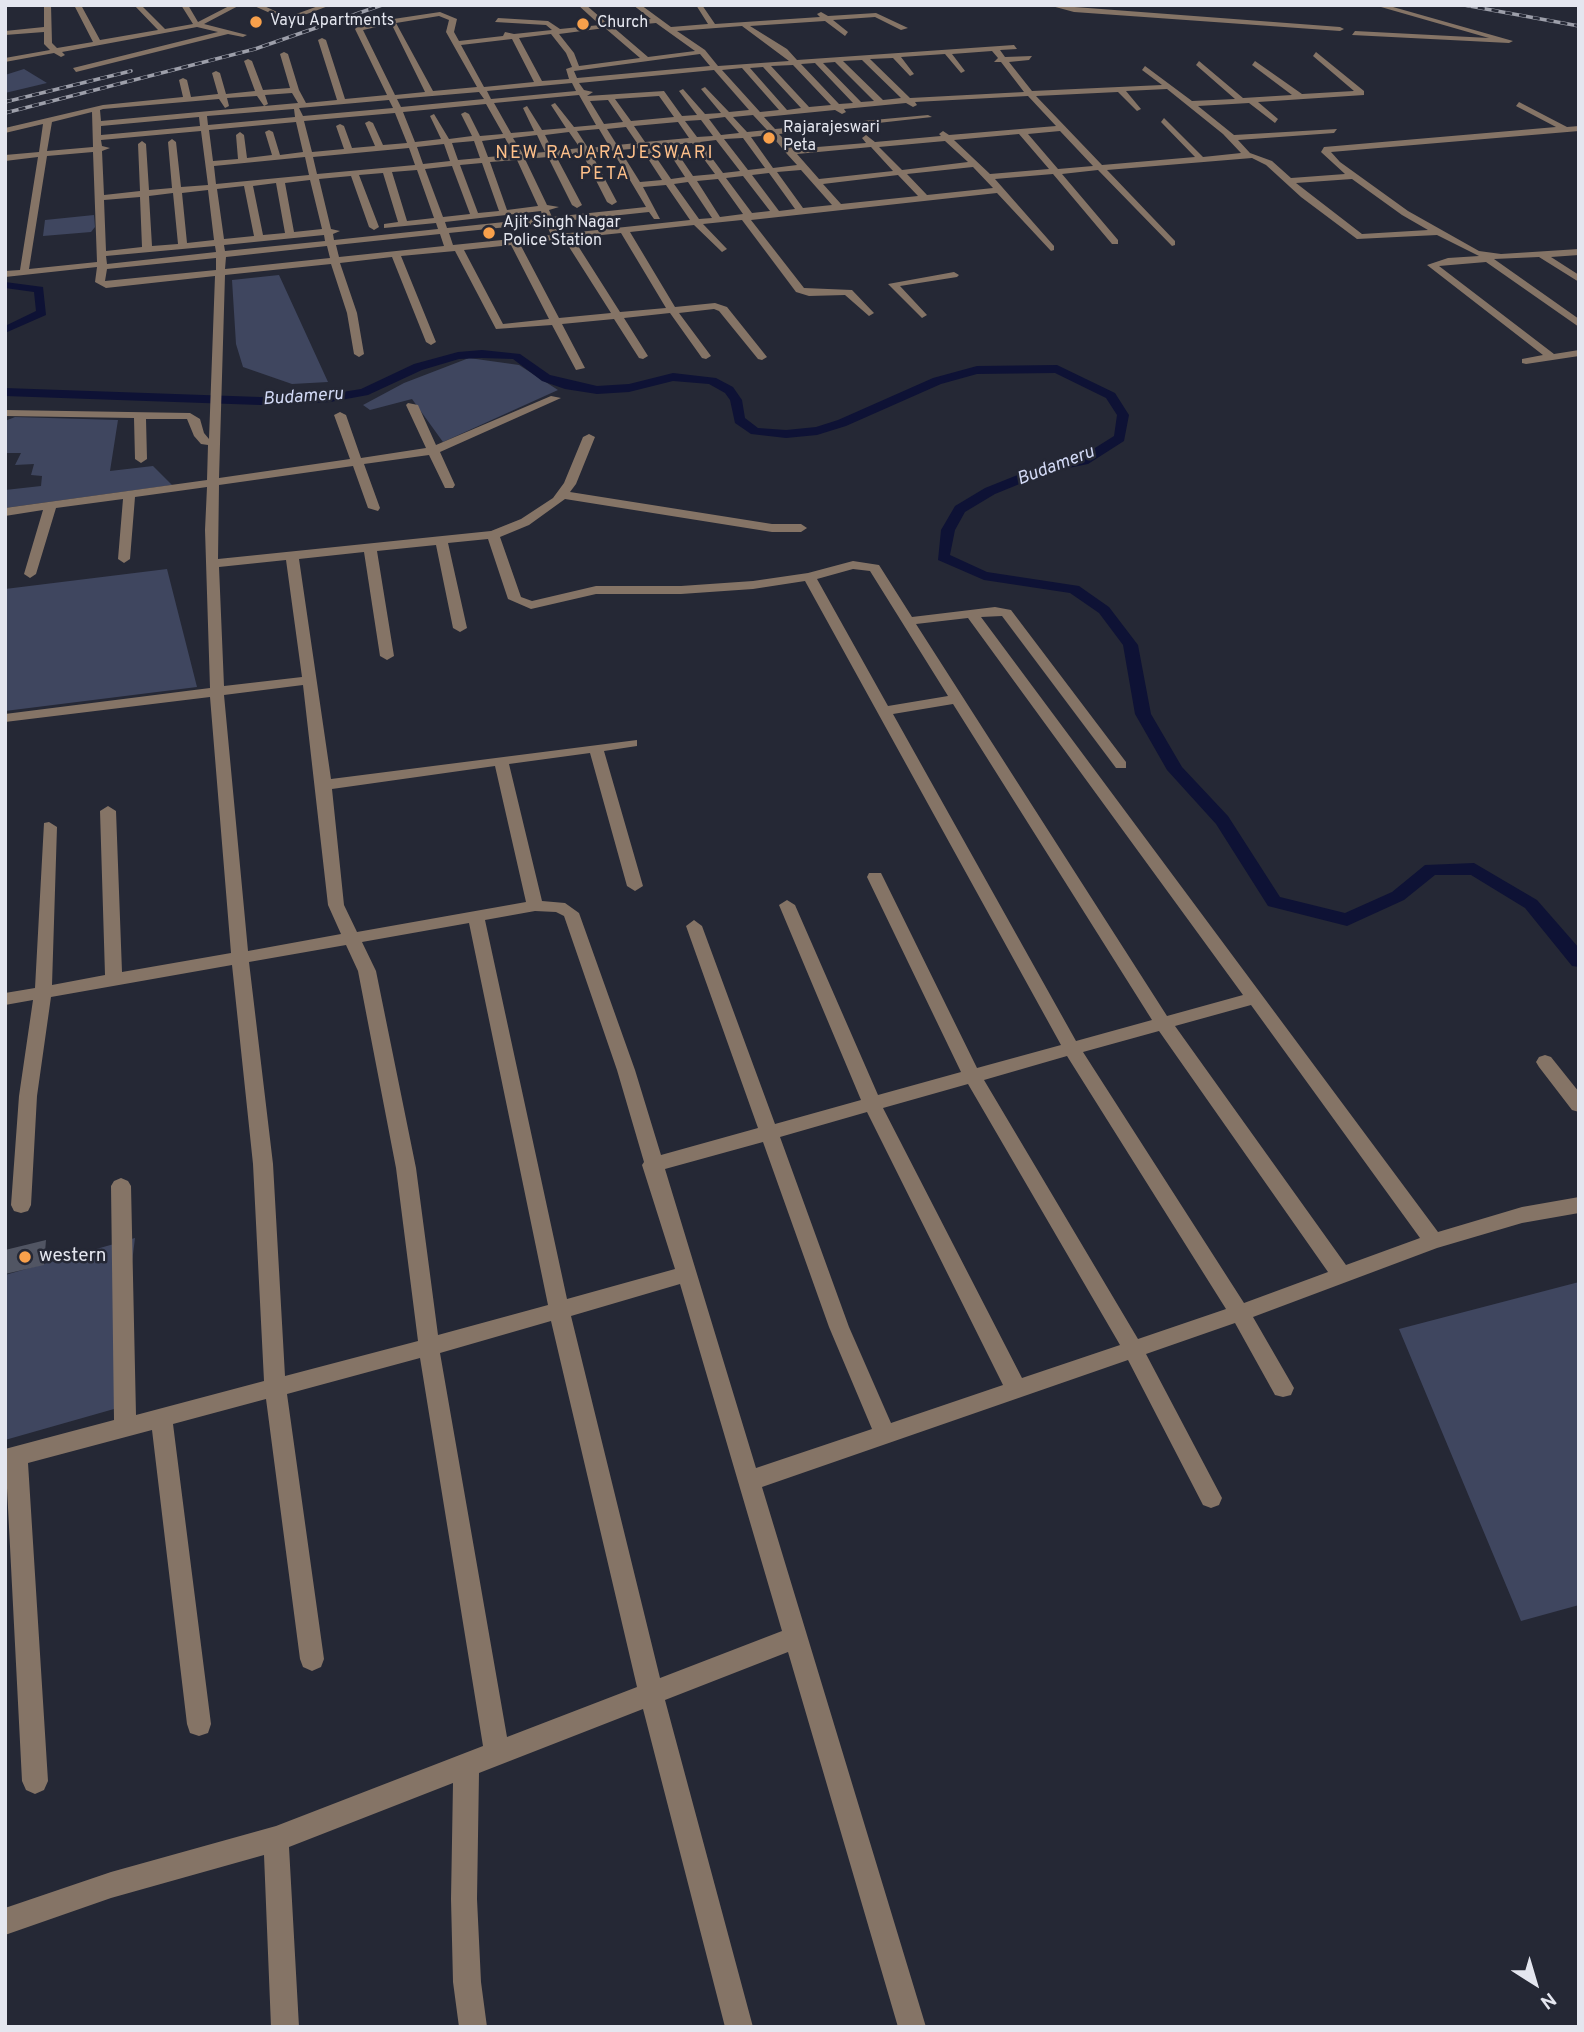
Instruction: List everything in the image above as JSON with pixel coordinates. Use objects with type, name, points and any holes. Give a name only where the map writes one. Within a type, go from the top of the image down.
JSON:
[{"type":"street","points":[[47,5],[48,44],[82,78]]},
{"type":"street","points":[[77,5],[97,42]]},
{"type":"street","points":[[137,5],[163,31]]},
{"type":"street","points":[[184,5],[187,15],[197,25],[243,35]]},
{"type":"street","points":[[5,60],[197,25],[236,5]]},
{"type":"street","points":[[581,5],[645,58]]},
{"type":"street","points":[[636,5],[702,52],[839,207]]},
{"type":"street","points":[[1051,5],[1074,10],[1340,29]]},
{"type":"street","points":[[1355,33],[1509,41],[1377,5]]},
{"type":"street","points":[[255,6],[288,19],[325,6]]},
{"type":"street","points":[[699,6],[712,25]]},
{"type":"street","points":[[537,10],[556,32],[575,66]]},
{"type":"street","points":[[816,10],[845,34]]},
{"type":"street","points":[[642,356],[616,315],[550,220],[484,89],[450,32],[453,19],[444,14],[359,28],[403,120],[444,232],[500,327],[557,323],[616,315],[671,308],[720,307],[762,356]]},
{"type":"street","points":[[670,29],[881,15],[904,28]]},
{"type":"street","points":[[498,20],[548,23]]},
{"type":"street","points":[[457,43],[659,20]]},
{"type":"street","points":[[743,24],[785,51],[925,198]]},
{"type":"street","points":[[396,25],[430,94]]},
{"type":"street","points":[[5,33],[49,29]]},
{"type":"street","points":[[473,31],[495,30],[515,37],[539,84]]},
{"type":"street","points":[[76,70],[228,32]]},
{"type":"street","points":[[450,32],[461,32]]},
{"type":"street","points":[[323,40],[342,102]]},
{"type":"street","points":[[96,124],[835,58],[1014,47]]},
{"type":"street","points":[[994,48],[1030,94],[1172,243]]},
{"type":"street","points":[[946,51],[961,71]]},
{"type":"street","points":[[662,226],[574,81],[570,69],[575,66],[702,52]]},
{"type":"street","points":[[284,54],[300,106],[301,129],[335,261],[352,313],[359,354]]},
{"type":"street","points":[[894,54],[910,74]]},
{"type":"street","points":[[1189,104],[1361,93],[1316,54]]},
{"type":"street","points":[[862,56],[976,164],[1051,248]]},
{"type":"street","points":[[835,58],[881,103]]},
{"type":"street","points":[[991,60],[1029,58]]},
{"type":"street","points":[[816,60],[859,105]]},
{"type":"street","points":[[248,61],[266,109]]},
{"type":"street","points":[[902,64],[966,61]]},
{"type":"street","points":[[1199,63],[1275,121]]},
{"type":"street","points":[[1255,63],[1300,97]]},
{"type":"street","points":[[764,64],[807,110]]},
{"type":"street","points":[[744,66],[785,112]]},
{"type":"street","points":[[1145,68],[1232,138],[1247,155]]},
{"type":"street","points":[[216,72],[226,113]]},
{"type":"street","points":[[98,143],[172,142],[206,133],[240,135],[527,108],[584,98],[702,85],[726,79]]},
{"type":"street","points":[[183,80],[188,100]]},
{"type":"street","points":[[702,85],[733,87]]},
{"type":"street","points":[[702,85],[745,135],[801,211]]},
{"type":"street","points":[[5,158],[41,155],[98,143],[206,133],[299,119],[490,101],[661,93],[685,87]]},
{"type":"street","points":[[685,87],[703,117],[777,214]]},
{"type":"street","points":[[209,164],[908,100],[1167,87]]},
{"type":"street","points":[[1120,89],[1137,109]]},
{"type":"street","points":[[5,131],[96,109],[153,99],[188,100],[295,90]]},
{"type":"street","points":[[661,93],[800,290],[809,293],[848,292],[869,313]]},
{"type":"street","points":[[634,95],[640,104]]},
{"type":"street","points":[[610,97],[696,222],[722,249]]},
{"type":"street","points":[[1519,104],[1565,129]]},
{"type":"street","points":[[555,105],[584,150],[612,202]]},
{"type":"street","points":[[527,108],[577,205]]},
{"type":"street","points":[[96,109],[102,262],[100,282],[106,285],[999,190]]},
{"type":"street","points":[[646,113],[652,122]]},
{"type":"street","points":[[465,114],[504,213]]},
{"type":"street","points":[[203,115],[221,255],[219,369],[211,440],[214,484],[212,564],[218,690],[240,959],[263,1164],[275,1385],[312,1659]]},
{"type":"street","points":[[434,116],[447,142],[475,216]]},
{"type":"street","points":[[99,198],[928,117]]},
{"type":"street","points":[[24,272],[48,120]]},
{"type":"street","points":[[1164,120],[1200,158]]},
{"type":"street","points":[[369,123],[380,148]]},
{"type":"street","points":[[340,126],[349,151]]},
{"type":"street","points":[[790,152],[1063,128]]},
{"type":"street","points":[[1579,128],[1325,149],[1329,157],[1354,176],[1436,232],[1485,258],[1579,324]]},
{"type":"street","points":[[1021,131],[1051,171],[1115,242]]},
{"type":"street","points":[[1232,138],[1335,131]]},
{"type":"street","points":[[269,132],[276,158]]},
{"type":"street","points":[[240,135],[243,161]]},
{"type":"street","points":[[172,142],[183,245]]},
{"type":"street","points":[[667,143],[718,220]]},
{"type":"street","points":[[142,144],[147,249]]},
{"type":"street","points":[[988,177],[1247,155],[1263,159],[1360,237],[1436,232]]},
{"type":"street","points":[[817,182],[976,164]]},
{"type":"street","points":[[637,185],[803,167]]},
{"type":"street","points":[[387,171],[403,224]]},
{"type":"street","points":[[354,173],[374,227]]},
{"type":"street","points":[[1289,181],[1354,176]]},
{"type":"street","points":[[280,181],[290,235]]},
{"type":"street","points":[[248,184],[259,238]]},
{"type":"street","points":[[600,203],[646,198]]},
{"type":"street","points":[[102,262],[147,249],[589,204]]},
{"type":"street","points":[[5,274],[102,262],[221,255],[652,209]]},
{"type":"street","points":[[624,230],[671,308],[706,356]]},
{"type":"street","points":[[514,242],[580,368]]},
{"type":"street","points":[[1552,357],[1432,265],[1448,261],[1579,252]]},
{"type":"street","points":[[1540,254],[1579,279]]},
{"type":"street","points":[[396,255],[432,342]]},
{"type":"street","points":[[922,315],[893,284],[954,275]]},
{"type":"street","points":[[1525,361],[1579,354]]},
{"type":"street","points":[[5,512],[433,451],[555,398]]},
{"type":"street","points":[[412,405],[449,485]]},
{"type":"street","points":[[5,413],[190,416],[196,421],[198,434],[211,440]]},
{"type":"street","points":[[140,415],[141,459]]},
{"type":"street","points":[[340,415],[374,509]]},
{"type":"street","points":[[212,564],[493,535],[543,512],[563,495],[589,436]]},
{"type":"street","points":[[563,495],[772,528],[801,528]]},
{"type":"street","points":[[124,559],[130,496]]},
{"type":"street","points":[[30,574],[50,507]]},
{"type":"street","points":[[493,535],[515,599],[531,605],[596,590],[711,589],[809,577],[853,565],[869,565],[879,571],[1163,1023],[1342,1275]]},
{"type":"street","points":[[441,539],[460,628]]},
{"type":"street","points":[[370,547],[387,656]]},
{"type":"street","points":[[292,555],[324,785],[336,905],[366,971],[406,1168],[429,1347],[497,1753]]},
{"type":"street","points":[[809,577],[1072,1049],[1240,1313],[1283,1388]]},
{"type":"street","points":[[908,621],[995,611],[1009,616],[1121,765]]},
{"type":"street","points":[[971,613],[1434,1241]]},
{"type":"street","points":[[5,718],[309,680]]},
{"type":"street","points":[[886,711],[957,699]]},
{"type":"street","points":[[324,785],[632,743]]},
{"type":"street","points":[[596,748],[635,886]]},
{"type":"street","points":[[501,761],[535,906]]},
{"type":"street","points":[[108,811],[114,979]]},
{"type":"street","points":[[21,1205],[28,1096],[43,992],[49,827]]},
{"type":"street","points":[[875,877],[972,1076],[1133,1349],[1211,1498]]},
{"type":"street","points":[[787,905],[872,1104],[1016,1389]]},
{"type":"street","points":[[5,999],[535,906],[565,909],[575,920],[626,1070],[652,1165],[912,2027]]},
{"type":"street","points":[[476,916],[559,1310],[651,1693],[739,2027]]},
{"type":"street","points":[[694,926],[839,1327],[885,1434]]},
{"type":"street","points":[[652,1165],[1254,998]]},
{"type":"street","points":[[1545,1062],[1579,1105]]},
{"type":"street","points":[[121,1186],[125,1426]]},
{"type":"street","points":[[749,1481],[1240,1313],[1434,1241],[1522,1216],[1579,1205]]},
{"type":"street","points":[[35,1781],[11,1457],[275,1385],[429,1347],[687,1274]]},
{"type":"street","points":[[161,1416],[199,1724]]},
{"type":"street","points":[[5,1922],[111,1885],[276,1839],[796,1637]]},
{"type":"street","points":[[466,1765],[464,1899],[467,1982],[473,2027]]},
{"type":"street","points":[[276,1839],[285,2027]]},
{"type":"shaded area","points":[[24,69],[47,83],[5,93],[5,75]]},
{"type":"shaded area","points":[[94,215],[95,227],[91,232],[43,236],[45,220]]},
{"type":"shaded area","points":[[279,275],[328,382],[292,384],[243,367],[236,344],[232,280]]},
{"type":"shaded area","points":[[469,358],[519,365],[558,390],[443,442],[412,399],[370,410],[363,405],[404,383]]},
{"type":"shaded area","points":[[15,417],[118,420],[110,471],[153,466],[172,485],[5,508],[5,490],[41,486],[42,476],[31,475],[34,464],[15,465],[21,453],[5,453],[5,421]]},
{"type":"shaded area","points":[[167,569],[197,687],[5,711],[5,589]]},
{"type":"shaded area","points":[[135,1238],[114,1409],[5,1440],[5,1275]]},
{"type":"shaded area","points":[[1579,1282],[1579,1605],[1521,1621],[1399,1329]]},
{"type":"building","name":"western","points":[[46,1240],[44,1265],[5,1274],[5,1250]]},
{"type":"waterway","name":"Budameru","points":[[5,285],[39,289],[42,313],[5,330]]},
{"type":"waterway","name":"Budameru","points":[[5,392],[260,401],[330,398],[364,392],[418,367],[458,356],[482,354],[516,356],[546,378],[565,385],[597,390],[629,388],[673,377],[712,381],[729,390],[736,400],[739,420],[755,431],[786,434],[817,431],[842,423],[937,381],[977,370],[1057,369],[1111,396],[1123,415],[1120,438],[1083,461],[1045,469],[990,491],[960,509],[948,530],[943,557],[984,576],[1074,589],[1104,610],[1130,645],[1143,714],[1175,770],[1222,820],[1274,902],[1347,920],[1398,896],[1431,869],[1474,869],[1531,904],[1579,961]]},
{"type":"railway","points":[[5,113],[255,49],[382,5]]},
{"type":"railway","points":[[1464,5],[1579,26]]},
{"type":"railway","points":[[5,102],[131,71]]},
{"type":"place","name":"Vayu Apartments","points":[[256,22]]},
{"type":"place","name":"Church","points":[[583,24]]},
{"type":"place","name":"Rajarajeswari Peta","points":[[769,138]]},
{"type":"place","name":"Ajit Singh Nagar Police Station","points":[[489,233]]},
{"type":"place","name":"western","points":[[25,1257]]},
{"type":"district","name":"NEW RAJARAJESWARI PETA","points":[[605,164]]}]
